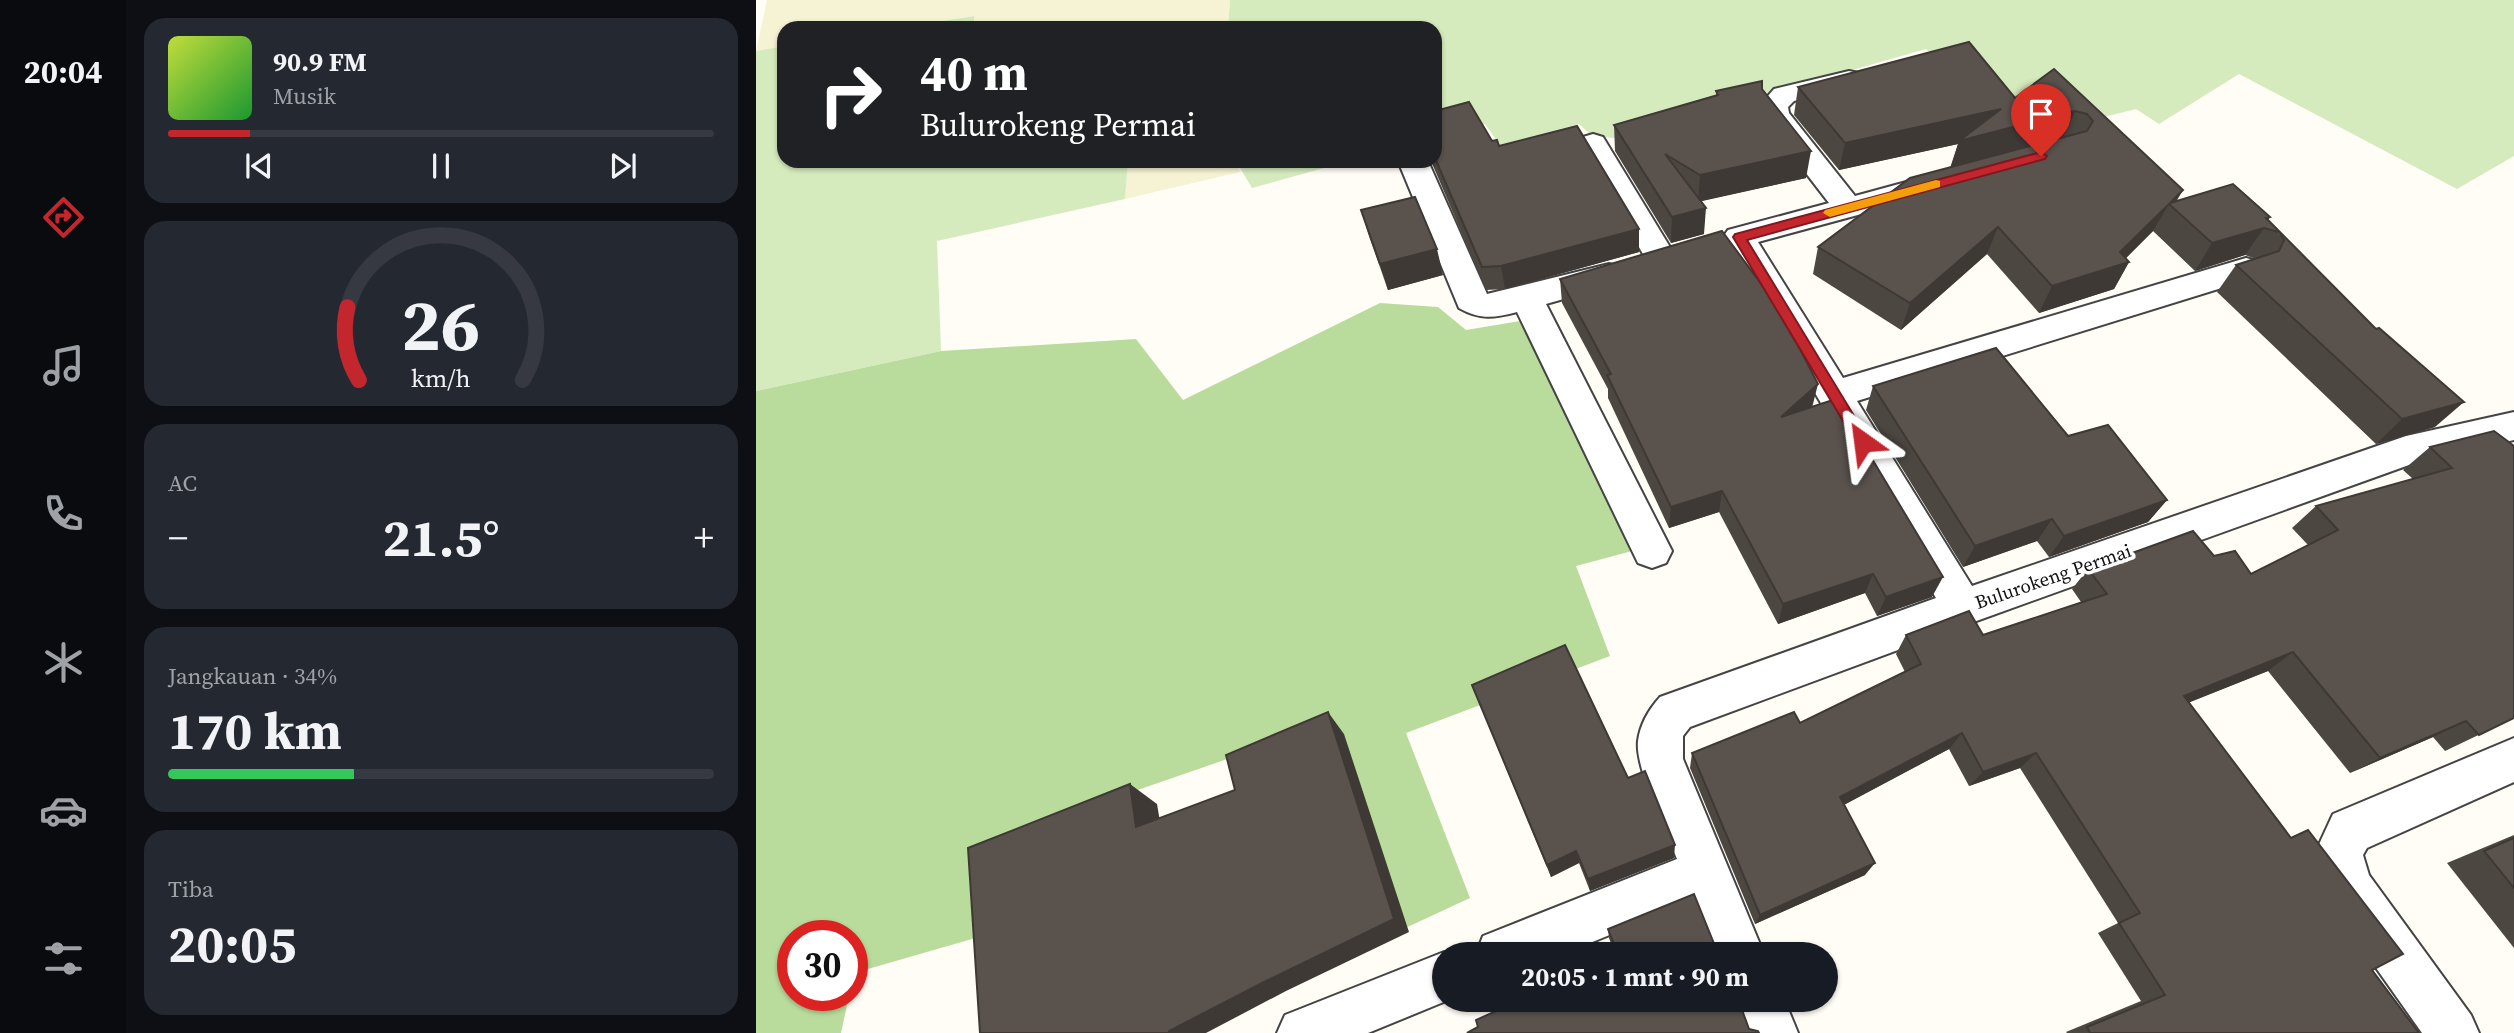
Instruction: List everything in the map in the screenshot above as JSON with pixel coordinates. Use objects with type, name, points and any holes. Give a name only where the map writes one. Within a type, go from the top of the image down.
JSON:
[{"type":"street","points":[[1849,208],[1774,114],[1773,107],[1775,101],[1784,95],[1872,73]]},
{"type":"street","name":"Bulurokeng Permai","points":[[1593,143],[1701,249],[1834,394],[1963,607],[2406,451],[2514,426]]},
{"type":"street","points":[[1416,168],[1471,300],[1487,307],[1527,299],[1966,176]]},
{"type":"street","points":[[1834,394],[2246,269]]},
{"type":"street","points":[[1527,299],[1652,551]]},
{"type":"street","points":[[1734,942],[1661,759],[1658,741],[1664,724],[1675,712],[1963,607]]},
{"type":"street","points":[[2453,1033],[2348,887],[2339,853],[2350,831],[2514,760]]},
{"type":"street","points":[[1531,942],[1705,872]]},
{"type":"street","points":[[1303,1033],[1432,982]]},
{"type":"street","points":[[1763,1012],[1772,1033]]},
{"type":"shaded area","points":[[767,0],[1230,0],[1228,21],[973,21],[973,16],[941,21],[777,21],[777,47],[756,51]]},
{"type":"shaded area","points":[[1127,168],[1239,168],[1240,172],[1125,199]]},
{"type":"green space","points":[[1230,0],[2514,0],[2514,156],[2457,189],[2239,74],[2159,124],[2136,109],[2096,119],[2069,91],[1994,111],[1926,49],[1614,138],[1592,136],[1579,124],[1500,145],[1485,124],[1442,135],[1442,21],[1228,21]]},
{"type":"green space","points":[[974,16],[974,21],[942,21]]},
{"type":"green space","points":[[777,47],[777,168],[1127,168],[1125,199],[937,241],[941,351],[756,391],[756,51]]},
{"type":"green space","points":[[1240,168],[1324,168],[1252,188]]},
{"type":"green space","points":[[1380,303],[1438,307],[1466,330],[1532,319],[1647,547],[1576,566],[1610,656],[1406,733],[1470,898],[1401,930],[1323,726],[1097,804],[1108,900],[868,969],[868,920],[777,920],[777,1011],[846,1011],[841,1033],[756,1033],[756,391],[941,351],[1136,339],[1183,400]]},
{"type":"building","points":[[1969,42],[2015,98],[2054,69],[2183,190],[2170,203],[2233,184],[2270,217],[2266,218],[2376,329],[2379,328],[2464,402],[2402,419],[2236,265],[2279,251],[2284,240],[2279,232],[2264,228],[2212,243],[2169,204],[2120,252],[2129,262],[2052,286],[1998,227],[1910,303],[1818,247],[1910,178],[2087,131],[2093,121],[2087,114],[2075,111],[1959,141],[2001,109],[1845,143],[1798,87]]},
{"type":"building","points":[[1762,81],[1762,89],[1811,151],[1700,175],[1665,154],[1706,208],[1672,217],[1614,125],[1718,95],[1716,91]]},
{"type":"building","points":[[1469,102],[1492,141],[1497,140],[1499,146],[1577,126],[1639,229],[1501,266],[1482,267],[1439,168],[1442,168],[1442,109]]},
{"type":"building","points":[[1415,197],[1437,249],[1380,264],[1361,210]]},
{"type":"building","points":[[1722,231],[1779,308],[1818,384],[1781,417],[1836,399],[1943,577],[1886,597],[1873,574],[1783,604],[1722,491],[1671,507],[1607,375],[1611,374],[1560,279]]},
{"type":"building","points":[[1996,348],[2068,436],[2108,425],[2167,500],[2064,536],[2052,519],[1975,546],[1873,386]]},
{"type":"building","points":[[2494,431],[2514,446],[2514,718],[2479,735],[2466,721],[2380,758],[2293,652],[2184,696],[2291,838],[2308,830],[2403,954],[2372,970],[2419,1033],[2090,1033],[2087,1027],[2165,995],[2119,923],[2140,913],[2036,753],[1983,772],[1962,733],[1840,797],[1875,863],[1760,915],[1692,753],[1794,712],[1800,723],[1921,664],[1906,635],[1969,611],[1983,635],[2107,594],[2088,569],[2193,531],[2214,556],[2235,551],[2251,574],[2338,530],[2316,506],[2452,468],[2430,447]]},
{"type":"building","points":[[1565,645],[1628,778],[1645,771],[1675,845],[1588,879],[1576,851],[1547,865],[1472,685]]},
{"type":"building","points":[[1328,712],[1394,919],[1264,982],[1169,1033],[980,1033],[968,848],[1130,784],[1136,827],[1235,790],[1226,755]]},
{"type":"building","points":[[2514,838],[2514,888],[2484,851]]},
{"type":"building","points":[[1694,894],[1713,942],[1613,942],[1608,929]]},
{"type":"building","points":[[1494,1012],[1743,1012],[1749,1029],[1759,1033],[1467,1033],[1478,1027],[1476,1020]]},
{"type":"slow traffic","points":[[1830,213],[1936,184]]},
{"type":"route","points":[[1863,442],[1739,237],[2041,156]]}]
